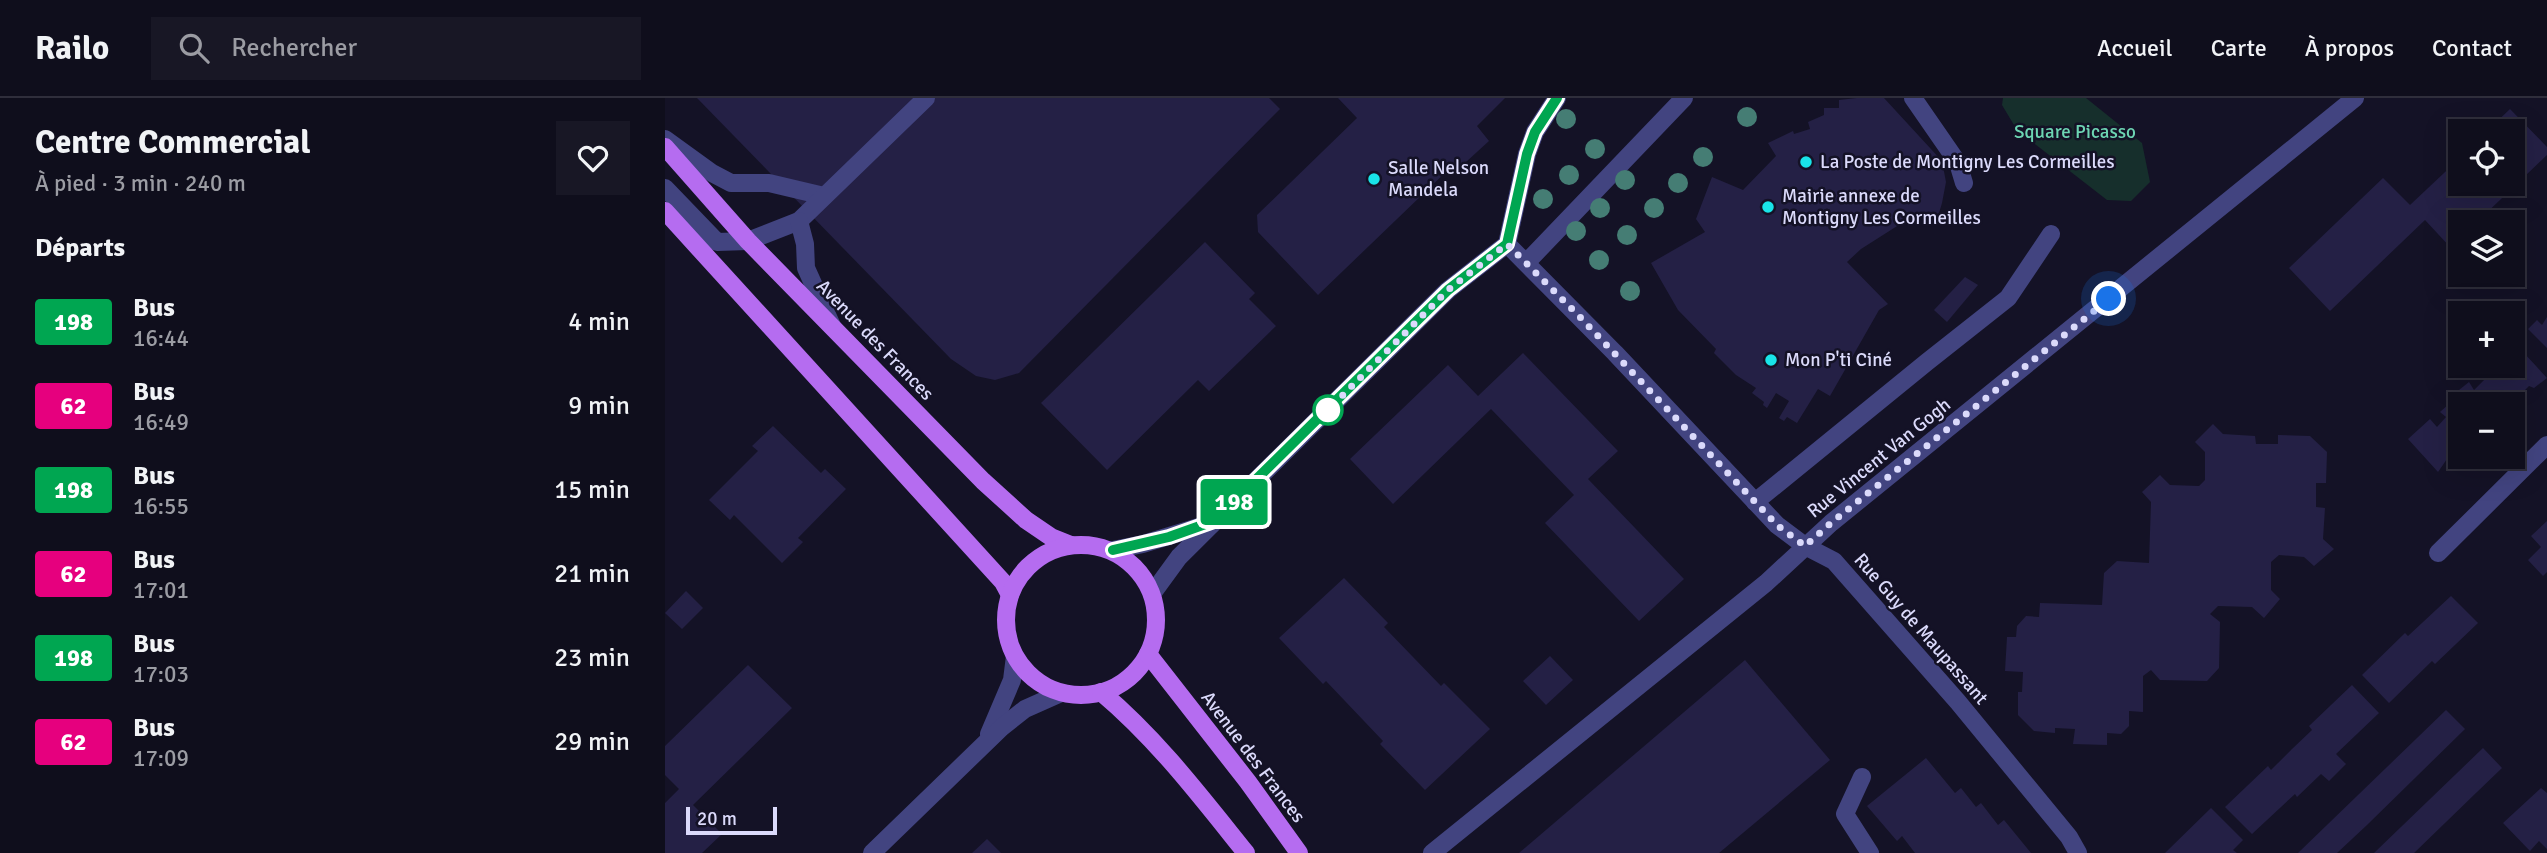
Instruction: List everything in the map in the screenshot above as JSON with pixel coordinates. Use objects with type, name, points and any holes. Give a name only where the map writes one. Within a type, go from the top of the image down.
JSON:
[{"type":"main road","name":"Avenue des Frances","points":[[665,147],[748,241],[983,481],[1026,520],[1051,537],[1071,545]]},
{"type":"main road","points":[[665,211],[1003,582],[1010,595]]},
{"type":"main road","points":[[1071,545],[1091,545],[1113,550],[1129,561],[1152,594],[1156,615],[1155,635],[1148,654],[1136,671],[1121,684],[1101,692],[1082,695],[1062,693],[1043,685],[1026,672],[1008,636],[1006,615],[1010,595],[1020,577],[1034,562],[1051,551],[1071,545]]},
{"type":"main road","name":"Avenue des Frances","points":[[1148,654],[1248,782],[1299,853]]},
{"type":"main road","points":[[1101,692],[1167,756],[1246,853]]},
{"type":"street","points":[[665,188],[717,242],[748,241],[799,221],[926,98]]},
{"type":"street","points":[[1152,594],[1179,557],[1214,521],[1448,290],[1507,244],[1527,154],[1535,132],[1557,98]]},
{"type":"street","points":[[1527,262],[1684,98]]},
{"type":"street","points":[[1913,98],[1958,163],[1964,183]]},
{"type":"street","name":"Rue Vincent Van Gogh","points":[[1432,853],[1766,583],[1805,546],[2355,98]]},
{"type":"street","points":[[665,139],[712,173],[731,183],[769,183],[824,196]]},
{"type":"street","points":[[799,221],[807,268],[832,326]]},
{"type":"street","points":[[1755,502],[2008,298],[2051,234]]},
{"type":"street","name":"Rue Guy de Maupassant","points":[[1507,244],[1777,525],[1805,546],[1834,561],[1958,702],[2069,837],[2078,853]]},
{"type":"street","points":[[2438,552],[2547,445]]},
{"type":"street","points":[[1113,550],[1169,537],[1214,521]]},
{"type":"street","points":[[986,740],[1013,680],[1016,656]]},
{"type":"street","points":[[871,853],[986,740],[1024,709],[1062,693]]},
{"type":"street","points":[[1862,777],[1845,814],[1870,853]]},
{"type":"green space","name":"Square Picasso","points":[[2003,98],[2086,98],[2142,143],[2150,182],[2131,201],[2107,200],[2017,130],[2002,105]]},
{"type":"building","points":[[697,98],[1269,98],[1280,109],[1019,373],[995,380],[976,376],[951,359]]},
{"type":"building","points":[[1338,98],[1505,98],[1477,126],[1489,141],[1454,173],[1449,169],[1318,295],[1258,232],[1257,215],[1357,118]]},
{"type":"building","points":[[1884,98],[1942,161],[1946,182],[1942,203],[1936,223],[1916,214],[1861,249],[1847,262],[1888,304],[1879,310],[1830,396],[1818,389],[1797,423],[1787,417],[1784,421],[1779,418],[1789,401],[1776,393],[1767,408],[1763,405],[1764,402],[1752,393],[1756,388],[1736,375],[1714,353],[1716,349],[1678,310],[1651,263],[1705,232],[1696,219],[1712,177],[1743,190],[1776,156],[1768,143],[1793,131],[1794,134],[1810,129],[1808,122],[1824,115],[1824,108],[1839,108],[1839,100]]},
{"type":"building","points":[[2510,109],[2520,119],[2500,119]]},
{"type":"building","points":[[2525,124],[2547,147],[2547,155],[2525,176]]},
{"type":"building","points":[[2448,169],[2448,196],[2504,196],[2490,210],[2448,210],[2448,245],[2425,220],[2330,311],[2289,268],[2383,178],[2410,205]]},
{"type":"building","points":[[1205,242],[1255,293],[1249,299],[1276,326],[1209,391],[1198,380],[1107,470],[1041,403]]},
{"type":"building","points":[[1965,277],[1978,285],[1947,322],[1934,310]]},
{"type":"building","points":[[2547,317],[2547,348],[2528,329],[2537,320],[2542,325]]},
{"type":"building","points":[[1523,353],[1618,451],[1588,479],[1684,579],[1639,621],[1545,523],[1574,495],[1491,409],[1393,504],[1350,459],[1448,365],[1478,396]]},
{"type":"building","points":[[2525,354],[2547,378],[2534,388],[2529,386],[2524,392],[2459,390],[2469,382],[2474,390],[2485,379],[2525,378]]},
{"type":"building","points":[[2448,405],[2448,460],[2438,472],[2408,439],[2430,419],[2437,427],[2446,417],[2440,412]]},
{"type":"building","points":[[2213,424],[2223,434],[2255,436],[2256,444],[2278,444],[2278,435],[2310,436],[2327,452],[2326,483],[2316,483],[2316,507],[2325,508],[2323,539],[2334,549],[2314,566],[2304,557],[2279,555],[2271,562],[2271,590],[2280,599],[2264,618],[2252,607],[2218,606],[2210,614],[2220,622],[2219,668],[2207,681],[2160,680],[2151,670],[2143,676],[2143,712],[2129,711],[2129,726],[2121,734],[2107,733],[2107,745],[2073,744],[2075,729],[2055,728],[2055,733],[2034,731],[2018,715],[2018,692],[2022,692],[2023,672],[2005,671],[2007,637],[2016,637],[2017,626],[2026,616],[2039,617],[2040,603],[2102,605],[2104,573],[2117,561],[2149,563],[2151,502],[2142,492],[2160,475],[2170,485],[2199,486],[2205,480],[2205,452],[2195,442]]},
{"type":"building","points":[[773,426],[821,473],[825,469],[846,489],[798,538],[803,542],[782,563],[734,515],[730,520],[709,500],[758,451],[752,446]]},
{"type":"building","points":[[2547,521],[2547,572],[2543,576],[2528,560],[2541,547],[2531,536]]},
{"type":"building","points":[[1344,578],[1388,623],[1384,627],[1441,686],[1444,683],[1490,729],[1425,790],[1380,744],[1383,741],[1326,681],[1323,684],[1279,638]]},
{"type":"building","points":[[686,591],[703,608],[682,629],[665,613]]},
{"type":"building","points":[[2451,596],[2478,623],[2435,664],[2432,661],[2389,703],[2362,675],[2405,633],[2408,636]]},
{"type":"building","points":[[1550,656],[1573,680],[1546,705],[1523,681]]},
{"type":"building","points":[[1745,660],[1830,760],[1719,853],[1519,853]]},
{"type":"building","points":[[748,665],[792,708],[693,805],[722,834],[702,853],[665,853],[665,803],[679,789],[665,775],[665,746]]},
{"type":"building","points":[[2352,685],[2379,713],[2336,754],[2346,764],[2329,781],[2321,774],[2252,834],[2225,807],[2268,766],[2271,770],[2312,730],[2309,726]]},
{"type":"building","points":[[2446,710],[2465,729],[2367,825],[2337,853],[2298,853]]},
{"type":"building","points":[[2483,748],[2502,768],[2414,853],[2374,853]]},
{"type":"building","points":[[1926,758],[1955,793],[1961,788],[1976,807],[1981,803],[1998,825],[2004,820],[2031,853],[1915,853],[1902,836],[1897,841],[1867,806]]},
{"type":"building","points":[[2541,788],[2547,793],[2547,849],[2539,841],[2530,851],[2503,823]]},
{"type":"building","points":[[2211,808],[2243,840],[2233,850],[2237,853],[2165,853]]},
{"type":"building","points":[[987,839],[1001,853],[972,853]]},
{"type":"bus line","name":"198","points":[[1113,550],[1169,537],[1214,521],[1295,444],[1448,290],[1507,244],[1527,154],[1544,115],[1557,98]]},
{"type":"place","name":"La Poste de Montigny Les Cormeilles","points":[[1806,162]]},
{"type":"place","name":"Salle Nelson Mandela","points":[[1374,179]]},
{"type":"place","name":"Mairie annexe de Montigny Les Cormeilles","points":[[1768,207]]},
{"type":"place","name":"Mon P'ti Ciné","points":[[1771,360]]},
{"type":"route","points":[[1328,410],[1322,416],[1448,290],[1507,244],[1777,525],[1805,546],[2109,299]]}]
